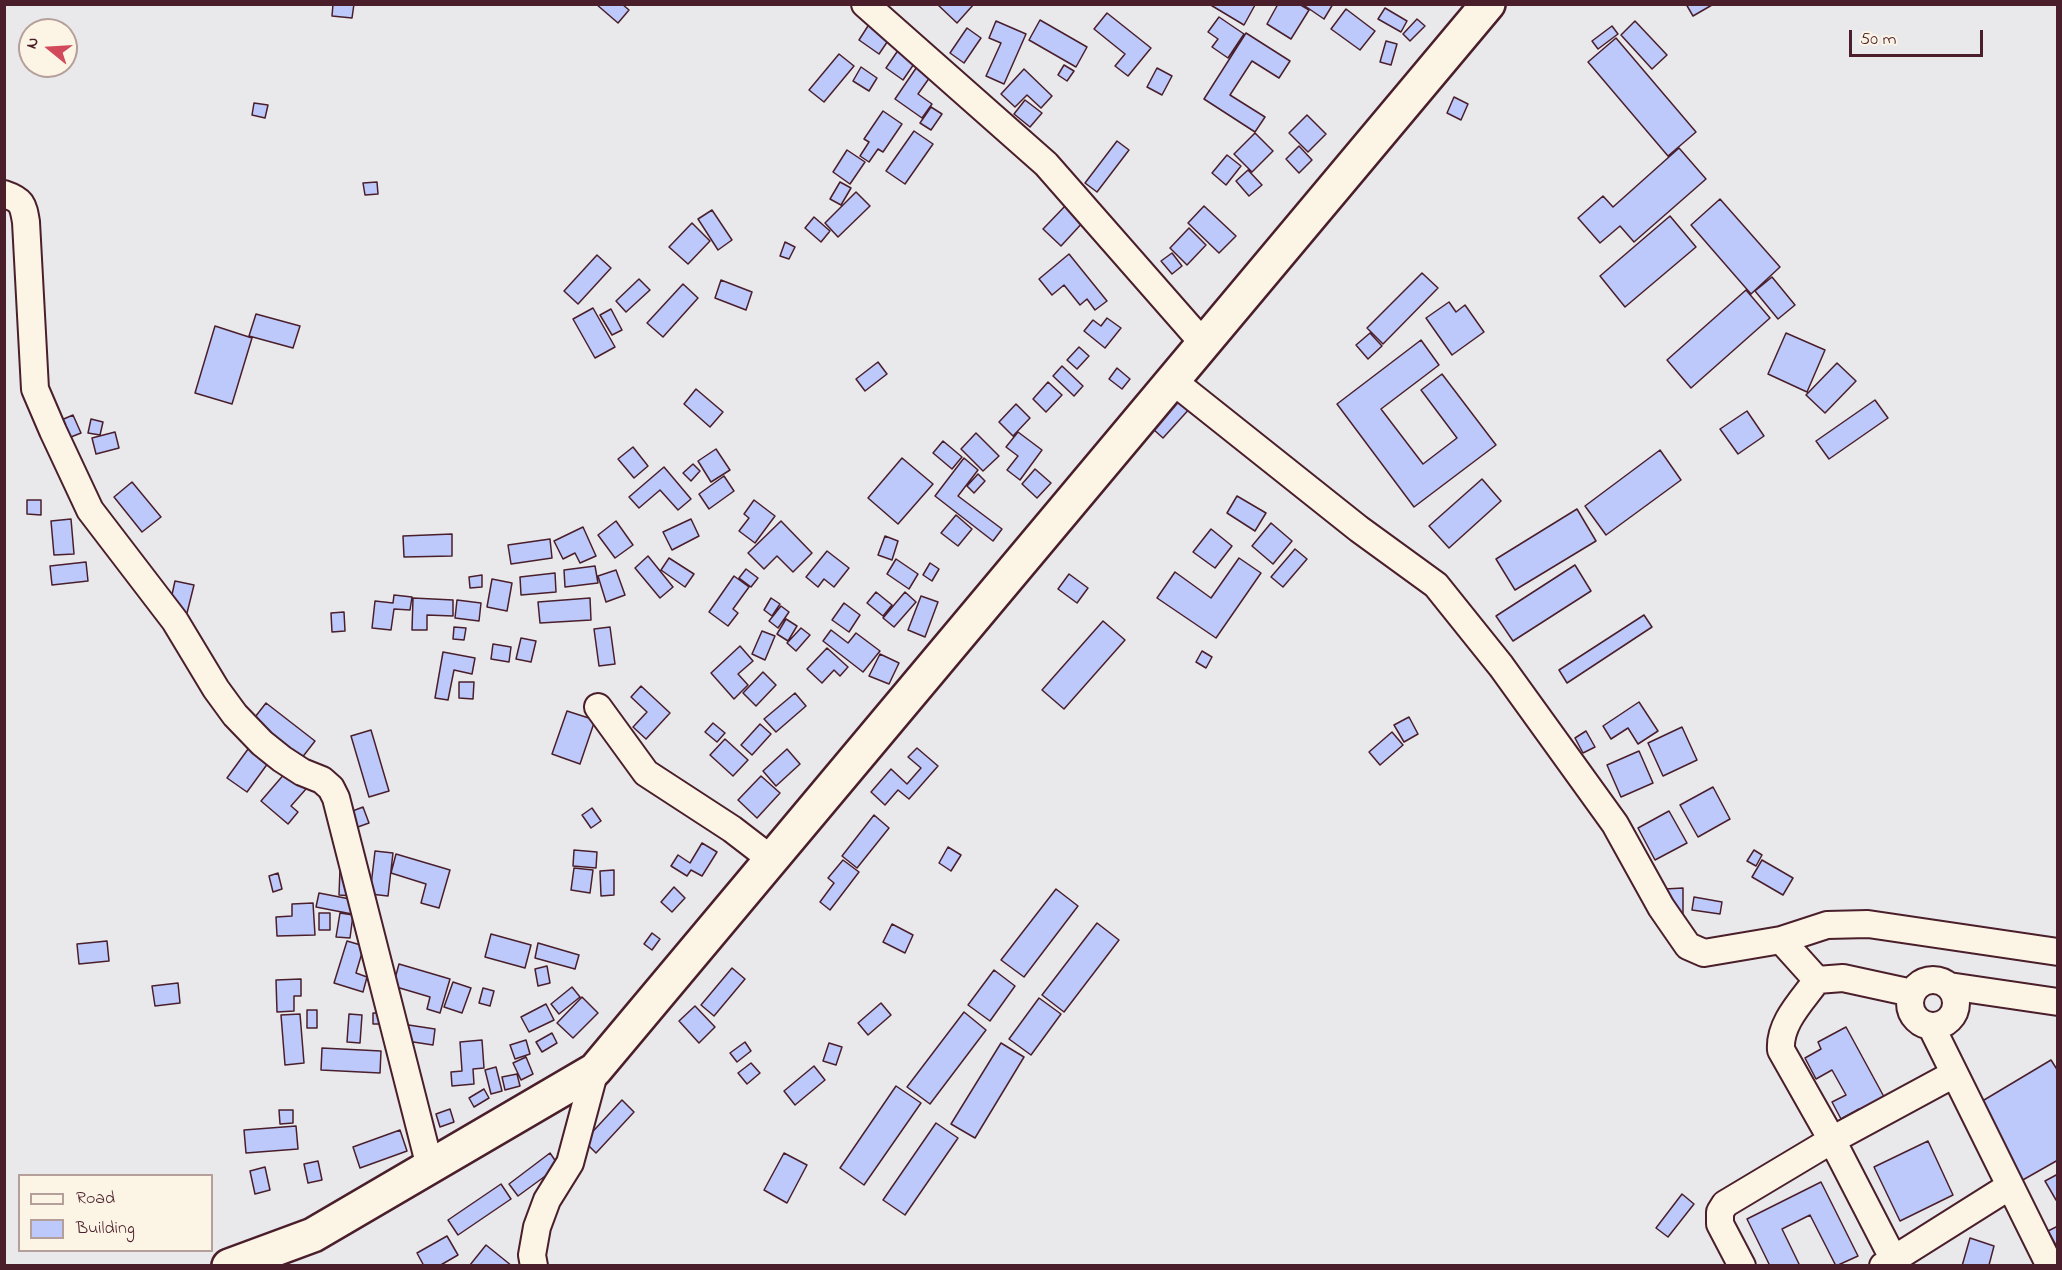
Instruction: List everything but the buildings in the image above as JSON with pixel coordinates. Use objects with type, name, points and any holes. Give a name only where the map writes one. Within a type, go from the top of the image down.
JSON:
[{"type":"highway","points":[[229,1266],[313,1235],[595,1070],[1488,4]]},
{"type":"street","points":[[865,4],[1046,164],[1203,344]]},
{"type":"street","points":[[4,194],[17,198],[24,206],[35,389],[90,510],[175,621],[216,689],[235,715],[262,743],[282,759],[331,788],[336,798],[430,1167]]},
{"type":"street","points":[[1173,381],[1359,529],[1436,585],[1501,666],[1615,824],[1661,907],[1688,946],[1704,953],[1781,940],[1827,925],[1868,924],[2058,952]]},
{"type":"street","points":[[598,707],[646,773],[732,829],[771,859]]},
{"type":"street","points":[[1781,940],[1817,980]]},
{"type":"street","points":[[1912,993],[1843,978],[1817,980],[1786,1023],[1780,1038],[1781,1050],[1832,1140],[1891,1264],[2010,1186]]},
{"type":"street","points":[[1949,986],[1956,998],[1954,1013],[1945,1024],[1930,1026],[1917,1020],[1910,1008],[1912,993],[1922,982],[1936,980],[1949,986],[2058,1002]]},
{"type":"street","points":[[1930,1026],[2050,1266]]},
{"type":"street","points":[[534,1266],[532,1255],[537,1227],[547,1200],[570,1163],[595,1070]]},
{"type":"street","points":[[1742,1266],[1720,1224],[1720,1212],[1725,1204],[1832,1140],[1954,1074]]}]
